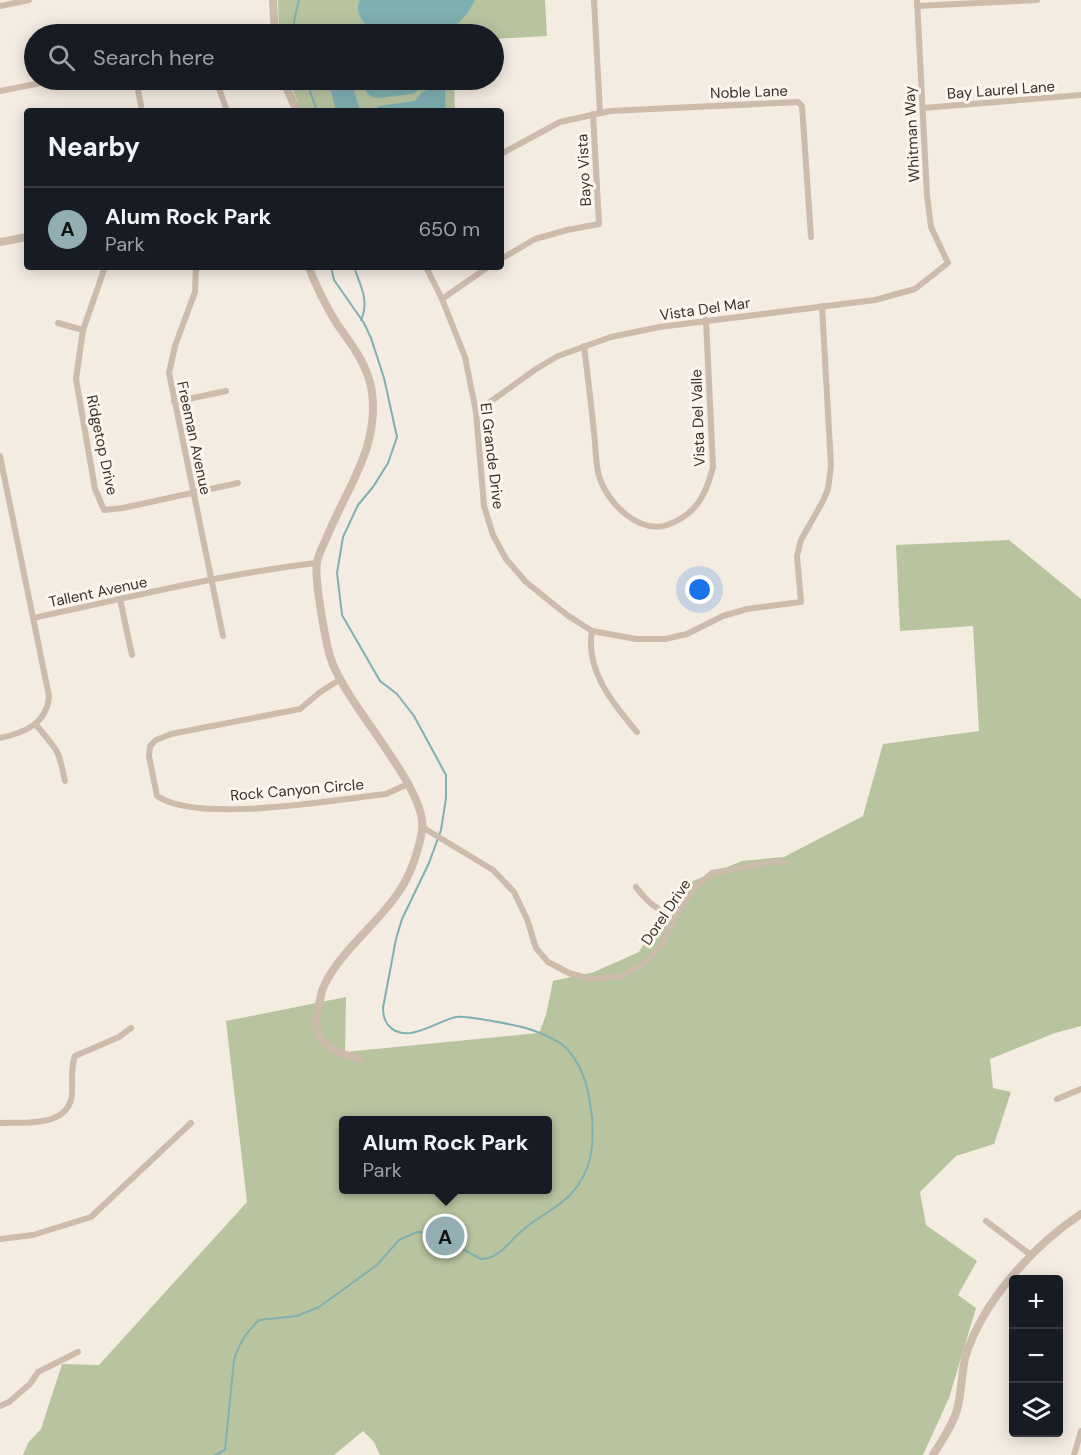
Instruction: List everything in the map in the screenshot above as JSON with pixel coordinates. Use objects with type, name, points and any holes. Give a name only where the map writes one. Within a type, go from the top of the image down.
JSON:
[{"type":"street","points":[[0,6],[29,0]]},
{"type":"street","points":[[273,0],[274,24]]},
{"type":"street","name":"Bayo Vista","points":[[504,257],[535,239],[599,224],[594,0]]},
{"type":"street","points":[[917,3],[1037,0]]},
{"type":"street","name":"Whitman Way","points":[[917,3],[927,195],[931,227],[948,263]]},
{"type":"street","points":[[0,91],[24,86]]},
{"type":"street","points":[[138,90],[141,108]]},
{"type":"street","points":[[220,90],[226,108]]},
{"type":"street","points":[[288,90],[296,108]]},
{"type":"street","name":"Bay Laurel Lane","points":[[923,108],[1081,95]]},
{"type":"street","name":"Noble Lane","points":[[597,113],[669,107],[798,102],[802,106],[811,237]]},
{"type":"street","points":[[504,152],[560,122],[597,113]]},
{"type":"street","points":[[0,242],[24,238]]},
{"type":"street","name":"Vista Del Mar","points":[[476,412],[558,356],[611,337],[706,320],[875,300],[915,289],[948,263]]},
{"type":"street","name":"Ridgetop Drive","points":[[104,270],[83,330],[76,379],[95,489],[104,510],[123,508],[193,492]]},
{"type":"street","name":"Freeman Avenue","points":[[196,270],[195,292],[175,345],[169,373],[223,636]]},
{"type":"street","points":[[310,270],[322,297],[358,352],[368,375],[373,406],[371,435],[366,455],[339,509],[316,563],[320,604],[330,656],[339,680],[408,784],[418,805],[422,827],[417,853],[400,891],[340,961],[324,985],[315,1018],[316,1029],[323,1044],[346,1056],[359,1059]]},
{"type":"street","name":"El Grande Drive","points":[[428,270],[442,299],[465,357],[476,412],[484,506],[493,535],[506,559],[526,582],[567,615],[592,631],[636,639],[665,639],[687,634],[723,616],[747,609],[801,602],[797,556],[801,540],[824,501],[831,466],[822,306]]},
{"type":"street","points":[[442,299],[484,270]]},
{"type":"street","name":"Vista Del Valle","points":[[584,346],[599,479],[612,500],[632,518],[653,527],[666,525],[688,514],[699,503],[707,490],[713,467],[706,320]]},
{"type":"street","points":[[58,323],[83,330]]},
{"type":"street","points":[[174,402],[226,391]]},
{"type":"street","points":[[0,456],[33,618]]},
{"type":"street","points":[[193,492],[238,483]]},
{"type":"street","name":"Tallent Avenue","points":[[36,725],[44,715],[49,696],[33,618],[212,580],[316,563]]},
{"type":"street","points":[[120,599],[132,655]]},
{"type":"street","points":[[592,631],[590,644],[600,681],[616,708],[637,732]]},
{"type":"street","name":"Rock Canyon Circle","points":[[339,680],[300,709],[171,734],[156,740],[150,746],[149,756],[157,796],[173,803],[242,810],[386,794],[408,784]]},
{"type":"street","points":[[0,738],[15,735],[36,725],[56,748],[65,781]]},
{"type":"street","name":"Dorel Drive","points":[[422,827],[493,870],[514,892],[527,919],[536,948],[548,962],[568,973],[591,979],[622,976],[645,963],[662,944],[676,915],[694,888],[712,873],[779,861],[784,863]]},
{"type":"street","points":[[636,887],[647,901],[662,912],[676,915]]},
{"type":"street","points":[[0,1123],[57,1118],[65,1112],[72,1097],[71,1068],[75,1056],[119,1037],[131,1028]]},
{"type":"street","points":[[1057,1099],[1081,1089]]},
{"type":"street","points":[[0,1239],[33,1235],[91,1217],[191,1123]]},
{"type":"street","points":[[933,1455],[948,1432],[957,1412],[966,1357],[977,1329],[994,1302],[1031,1255],[1052,1235],[1081,1214]]},
{"type":"street","points":[[986,1221],[1031,1255]]},
{"type":"street","points":[[0,1406],[9,1402],[30,1384],[38,1372],[78,1352]]},
{"type":"street","points":[[1074,1455],[1081,1431]]},
{"type":"green space","points":[[278,0],[545,0],[547,36],[504,38],[504,24],[279,24]]},
{"type":"green space","points":[[293,90],[454,90],[455,108],[300,108]]},
{"type":"green space","points":[[1009,540],[1081,599],[1081,1026],[1055,1033],[990,1059],[993,1088],[1011,1092],[994,1144],[956,1156],[920,1192],[926,1225],[977,1261],[958,1295],[976,1308],[949,1398],[923,1455],[380,1455],[374,1442],[363,1431],[334,1455],[23,1455],[28,1443],[41,1429],[62,1364],[99,1365],[247,1202],[226,1021],[346,997],[345,1052],[539,1033],[546,1015],[553,981],[594,972],[639,952],[678,887],[742,861],[784,857],[863,816],[883,744],[979,731],[973,626],[900,631],[896,545]]},
{"type":"water","points":[[360,0],[475,0],[456,24],[366,24],[359,15]]},
{"type":"water","points":[[330,90],[354,90],[359,108],[335,108]]},
{"type":"water","points":[[365,90],[418,90],[413,94],[378,98],[369,95]]},
{"type":"water","points":[[445,90],[446,108],[376,108],[415,101],[422,92]]},
{"type":"waterway","points":[[294,24],[299,0]]},
{"type":"waterway","points":[[310,90],[316,108]]},
{"type":"waterway","points":[[332,270],[334,280],[364,323],[371,338],[384,378],[397,437],[388,463],[358,505],[343,537],[337,573],[342,615],[380,681],[397,694],[414,716],[446,775],[446,798],[441,830],[429,863],[402,919],[383,1008],[384,1017],[395,1031],[403,1033],[412,1033],[448,1019],[461,1017],[517,1026],[552,1038],[565,1047],[578,1065],[588,1090],[592,1117],[593,1139],[590,1158],[578,1185],[566,1199],[530,1224],[494,1256],[481,1259],[455,1245]]},
{"type":"waterway","points":[[355,270],[365,306],[361,320]]},
{"type":"waterway","points":[[215,1455],[225,1450],[234,1360],[244,1338],[259,1320],[297,1316],[319,1307],[377,1265],[399,1240],[417,1232],[437,1233],[446,1238]]},
{"type":"place","name":"Alum Rock Park","points":[[445,1236]]}]
